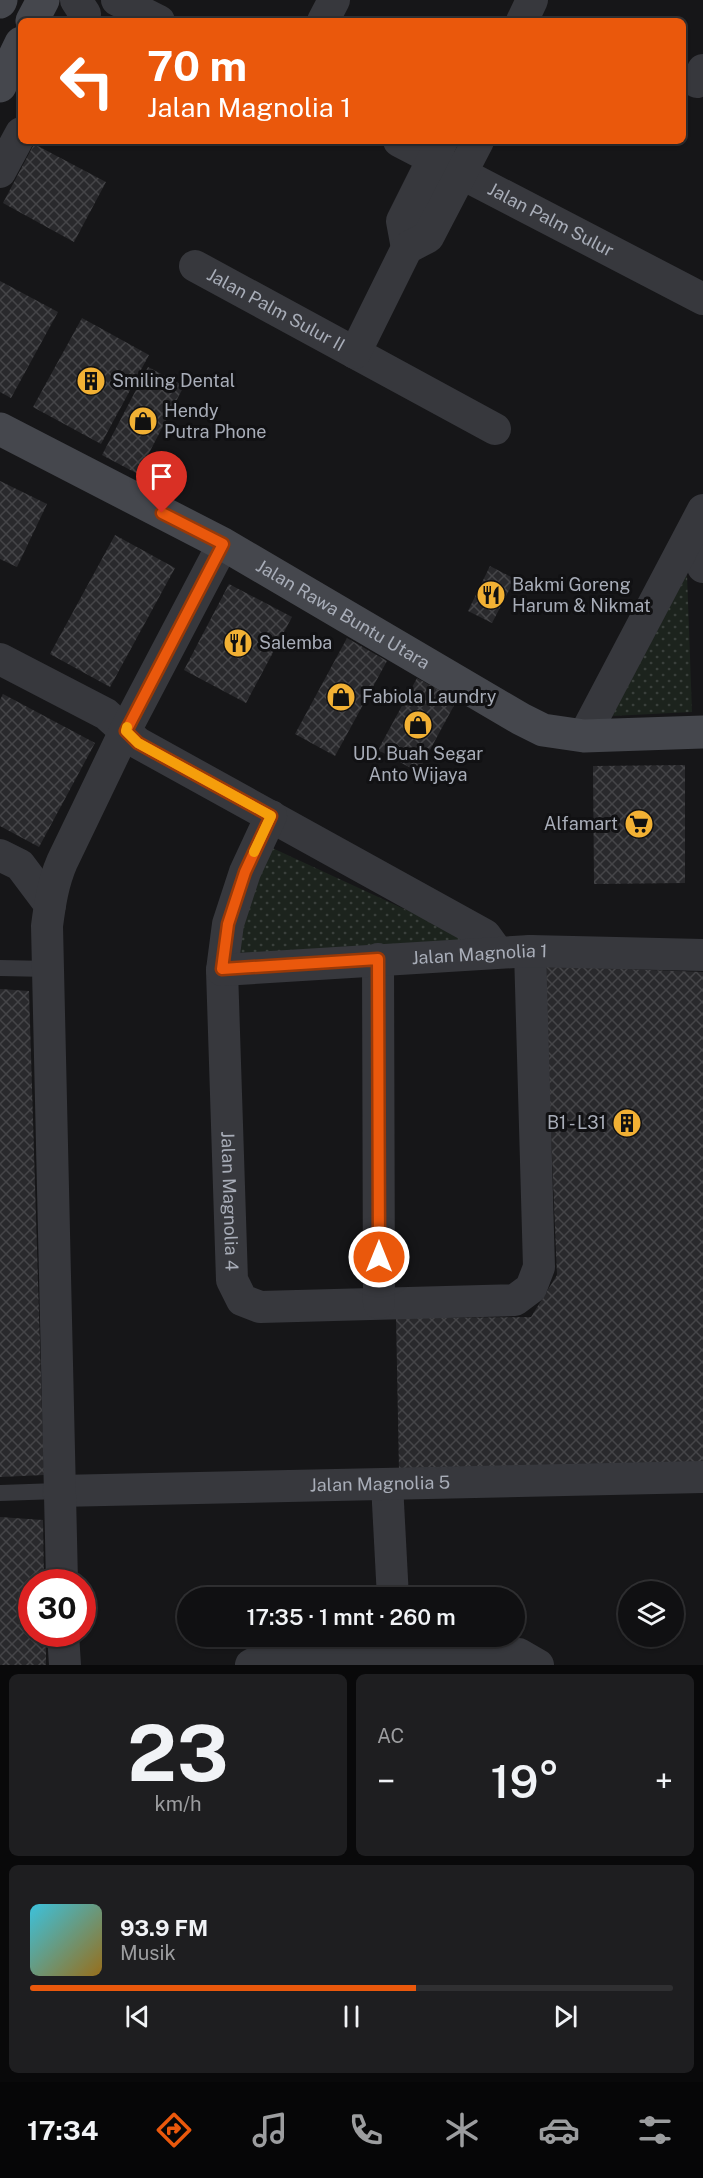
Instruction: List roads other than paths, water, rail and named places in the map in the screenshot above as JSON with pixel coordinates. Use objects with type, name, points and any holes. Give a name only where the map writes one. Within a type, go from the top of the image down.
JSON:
[{"type":"street","points":[[34,18],[43,0]]},
{"type":"street","points":[[76,0],[85,14],[83,18]]},
{"type":"street","points":[[117,0],[153,18]]},
{"type":"street","points":[[325,18],[334,0]]},
{"type":"street","points":[[523,18],[532,0]]},
{"type":"street","points":[[0,86],[18,49]]},
{"type":"street","points":[[0,171],[18,138]]},
{"type":"street","name":"Jalan Palm Sulur","points":[[412,144],[438,150],[460,173],[703,299]]},
{"type":"street","name":"Jalan Palm Sulur II","points":[[355,353],[407,248],[428,237],[476,144]]},
{"type":"street","points":[[407,248],[402,221],[438,150]]},
{"type":"street","name":"Jalan Palm Sulur II","points":[[195,266],[495,429]]},
{"type":"street","name":"Jalan Rawa Buntu Utara","points":[[0,429],[223,544],[543,730],[584,736],[703,732]]},
{"type":"street","points":[[701,513],[703,567]]},
{"type":"street","points":[[584,736],[701,513]]},
{"type":"street","points":[[61,1569],[47,926],[50,905],[54,882],[62,862],[126,731],[223,544]]},
{"type":"street","points":[[0,659],[106,714],[138,743],[485,936],[493,946],[494,953]]},
{"type":"street","name":"Jalan Magnolia 4","points":[[271,816],[245,872],[228,924],[222,969],[232,1280],[242,1300],[260,1306],[515,1300],[531,1288],[539,1268],[530,951]]},
{"type":"street","points":[[10,860],[62,862]]},
{"type":"street","points":[[10,860],[50,905]]},
{"type":"street","name":"Jalan Magnolia 1","points":[[222,969],[530,951],[703,955]]},
{"type":"street","points":[[378,959],[379,1303]]},
{"type":"street","name":"Jalan Magnolia 5","points":[[58,1491],[703,1477]]},
{"type":"street","points":[[387,1484],[392,1587]]},
{"type":"street","points":[[63,1647],[64,1665]]},
{"type":"street","points":[[251,1665],[268,1656],[396,1653],[519,1654],[538,1665]]},
{"type":"lane","points":[[0,968],[49,969]]},
{"type":"lane","points":[[0,1493],[58,1491]]},
{"type":"place","name":"Smiling Dental","points":[[91,381]]},
{"type":"place","name":"Hendy Putra Phone","points":[[143,421]]},
{"type":"place","name":"Bakmi Goreng Harum & Nikmat","points":[[491,595]]},
{"type":"place","name":"Salemba","points":[[238,643]]},
{"type":"place","name":"Fabiola Laundry","points":[[341,697]]},
{"type":"place","name":"UD. Buah Segar Anto Wijaya","points":[[418,725]]},
{"type":"place","name":"Alfamart","points":[[639,824]]},
{"type":"place","name":"B1 - L31","points":[[627,1123]]}]
